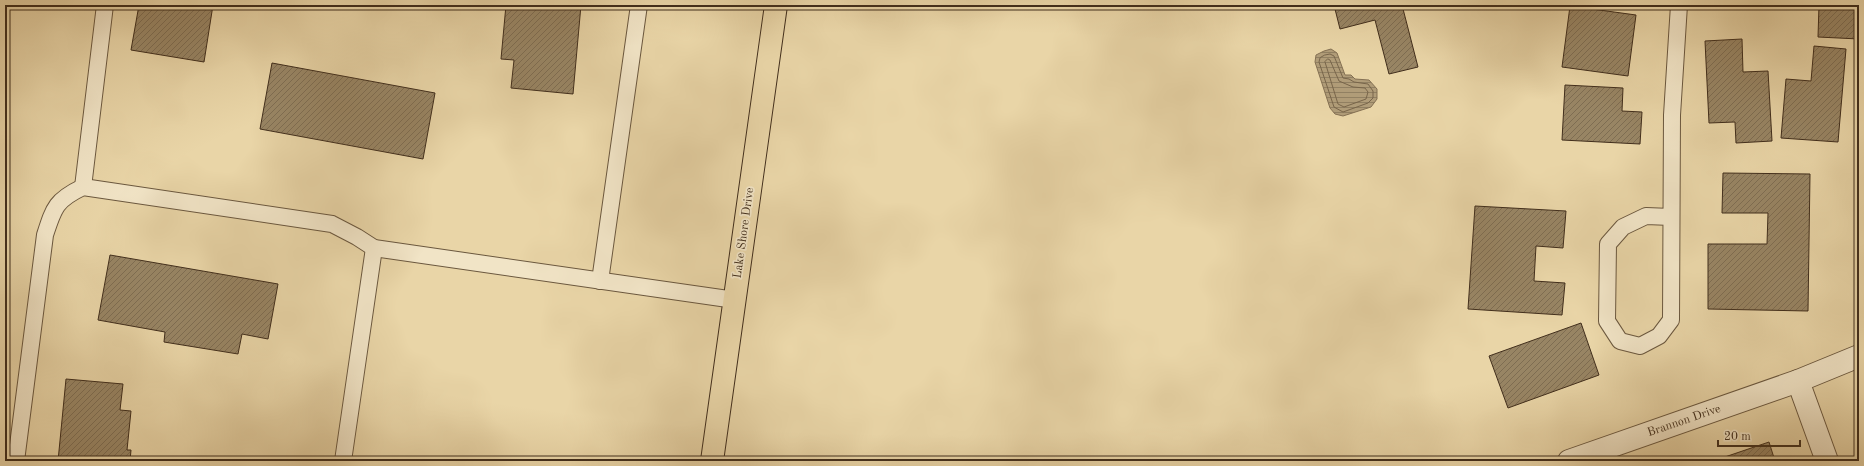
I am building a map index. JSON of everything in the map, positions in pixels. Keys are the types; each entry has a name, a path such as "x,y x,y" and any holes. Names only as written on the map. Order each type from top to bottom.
{"main road":[{"name":"Lake Shore Drive","path":"712,461 776,5"}],"street":[{"name":"Brannon Drive","path":"1569,461 1798,381 1859,356"},
{"path":"1798,381 1827,461"}],"lane":[{"path":"83,187 105,5"},
{"path":"600,281 639,5"},
{"path":"1671,217 1646,216 1623,226 1608,244 1606,321 1620,341 1640,346 1659,336 1671,320 1672,115 1679,5"},
{"path":"16,461 45,234 53,211 66,195 83,187 332,224 358,237 374,248 735,300"},
{"path":"343,461 374,248"}],"water":[{"path":"1331,49 1337,53 1345,75 1351,75 1355,79 1369,80 1377,89 1377,99 1371,107 1343,116 1335,114 1330,108 1315,62 1316,55"}],"building":[{"path":"139,5 213,5 204,62 131,50"},
{"path":"506,5 581,5 573,94 511,88 514,60 501,59"},
{"path":"1334,5 1402,5 1418,67 1389,74 1375,20 1340,29"},
{"path":"1819,5 1859,5 1859,39 1818,37"},
{"path":"1570,6 1636,15 1628,76 1562,67"},
{"path":"1742,39 1743,72 1768,71 1772,141 1736,143 1735,122 1709,123 1705,41"},
{"path":"1814,46 1846,49 1838,142 1781,138 1786,79 1811,81"},
{"path":"272,63 435,93 423,159 260,129"},
{"path":"1565,85 1623,88 1622,111 1642,112 1640,144 1562,140"},
{"path":"1723,173 1810,174 1808,311 1708,309 1708,244 1767,244 1768,213 1722,213"},
{"path":"1475,206 1566,211 1563,248 1536,246 1534,281 1565,283 1562,315 1468,309"},
{"path":"110,255 278,284 268,339 242,334 238,354 164,342 165,332 98,320"},
{"path":"1581,323 1599,375 1508,408 1489,356"},
{"path":"66,379 123,384 120,410 131,411 127,450 131,450 130,461 58,461"},
{"path":"1769,442 1775,461 1713,461"}]}
